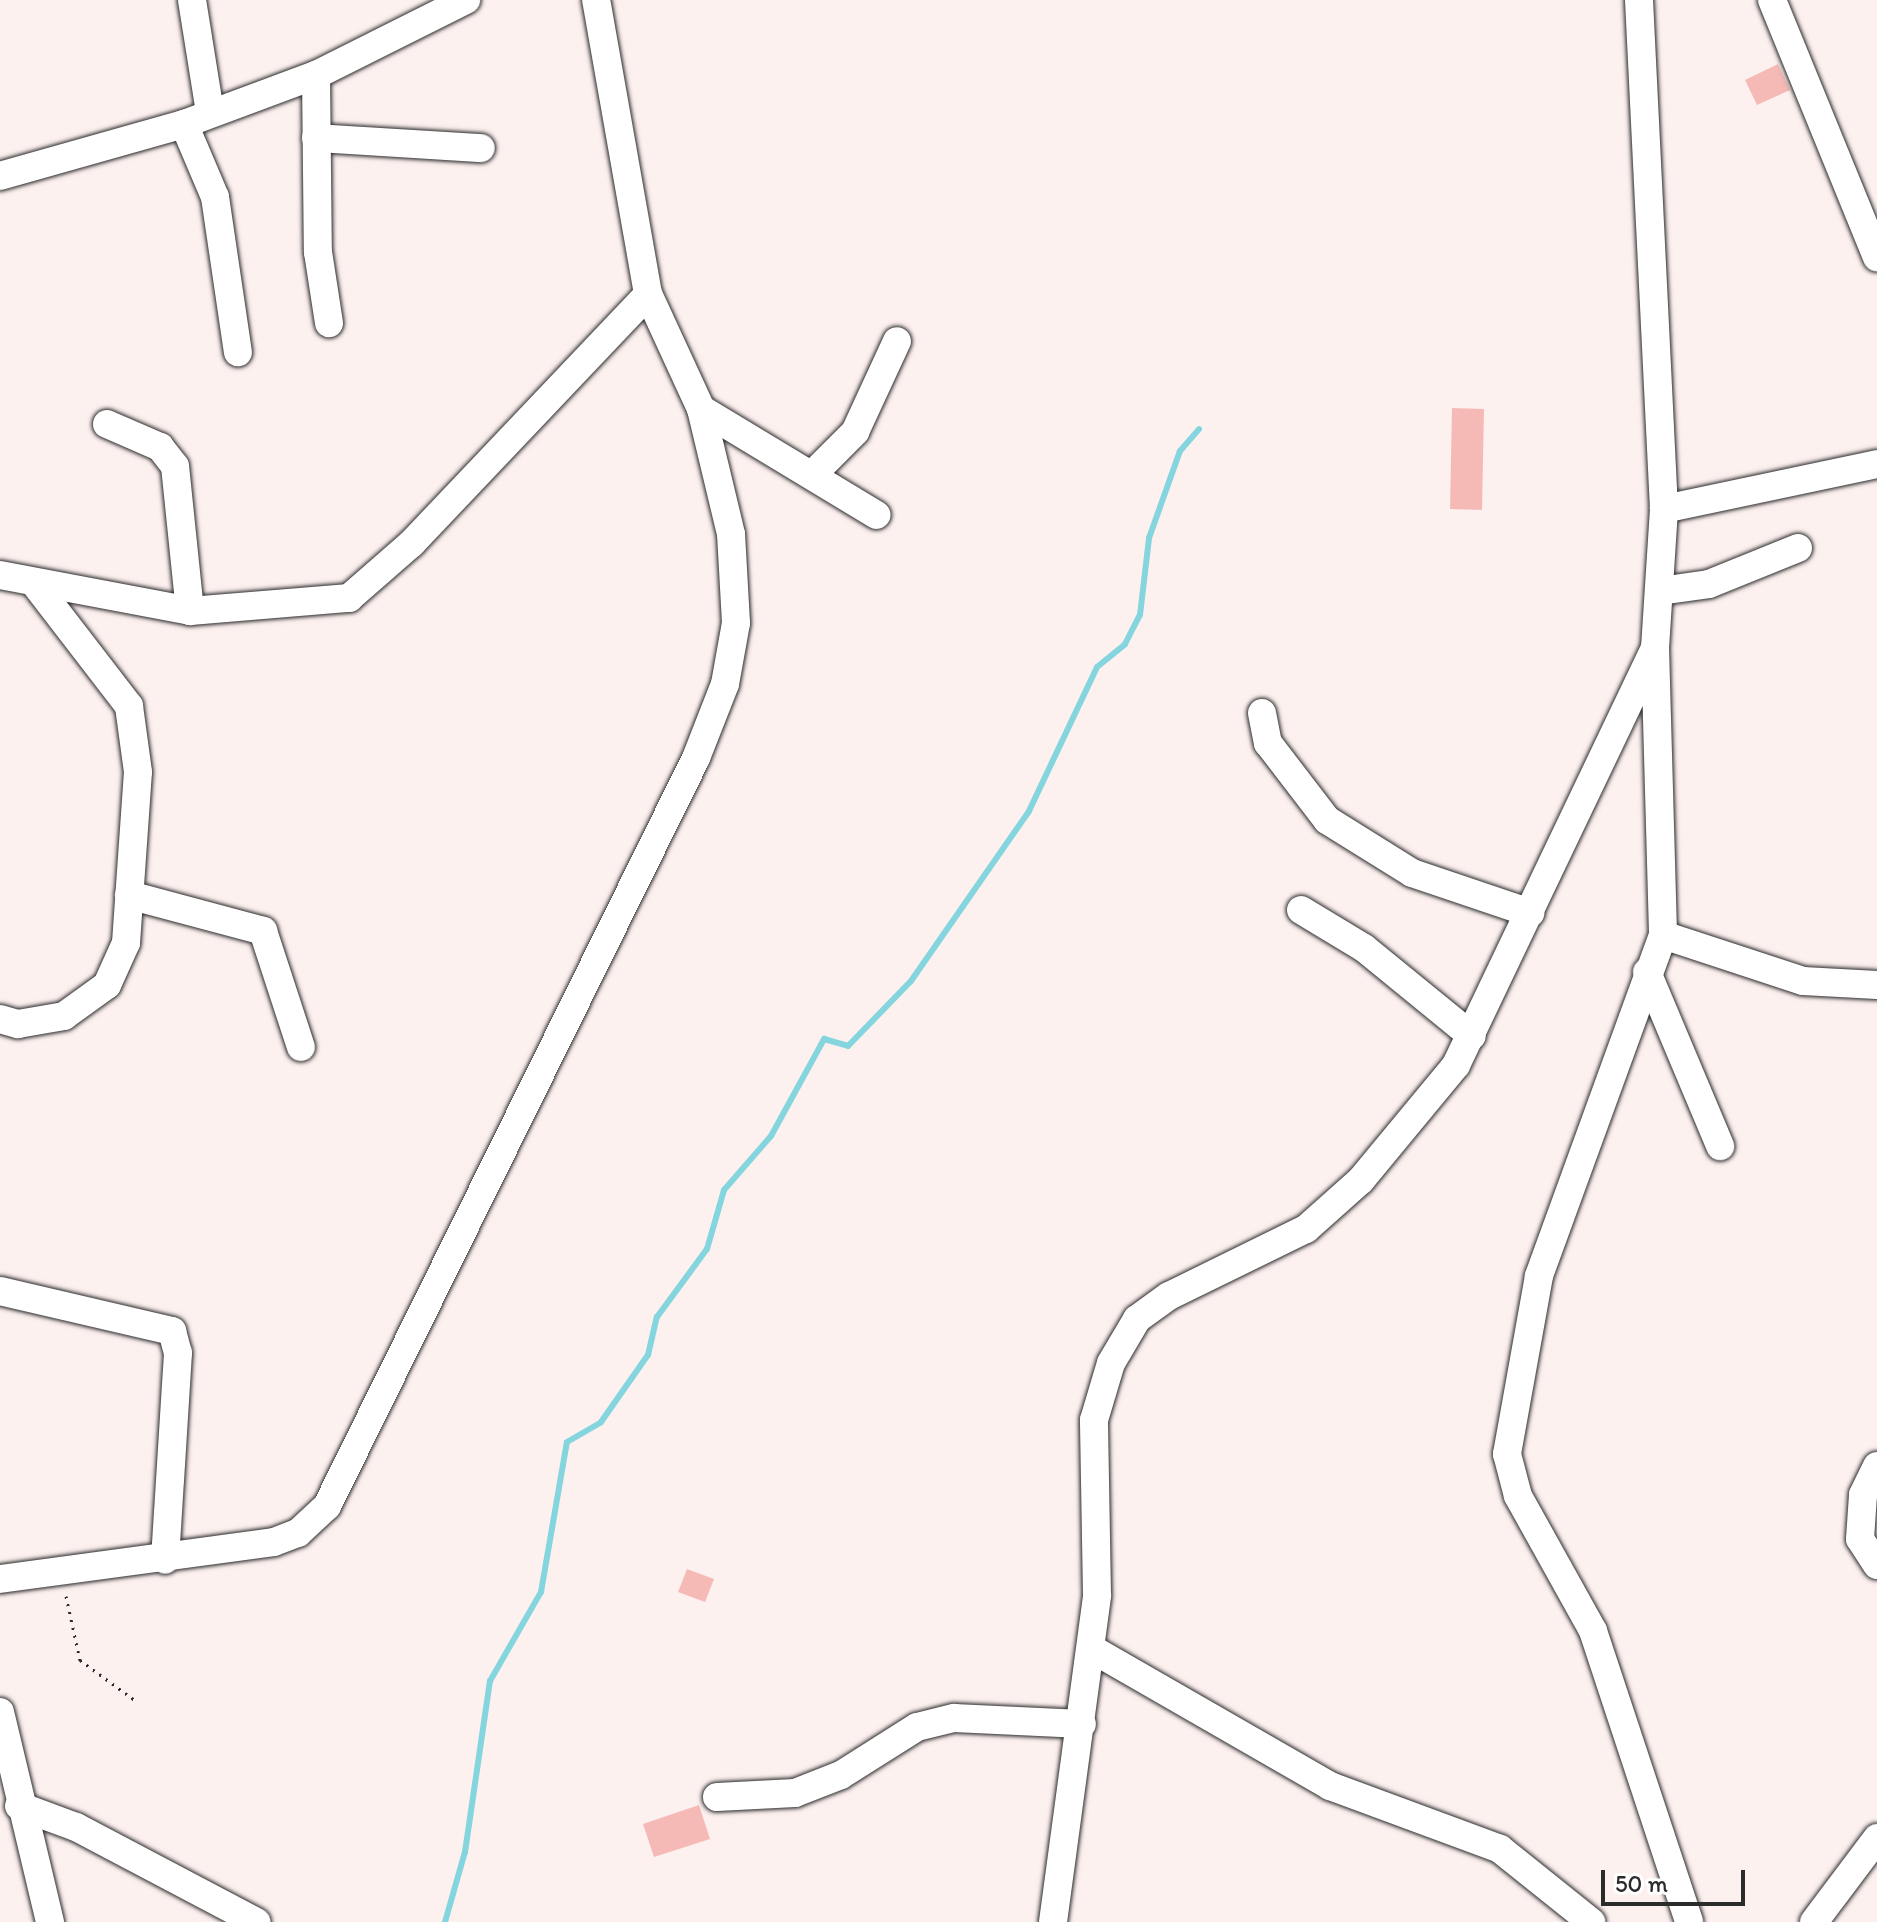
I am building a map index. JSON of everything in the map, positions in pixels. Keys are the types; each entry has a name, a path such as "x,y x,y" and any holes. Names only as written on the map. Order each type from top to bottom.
{"street":[{"path":"192,0 210,113"},
{"path":"0,176 184,124 316,75 466,0"},
{"path":"0,1579 165,1560 274,1542 298,1533 327,1506 696,758 725,684 736,623 731,534 701,409 648,294 596,0"},
{"path":"1639,0 1664,509 1655,647 1663,935 1539,1276 1507,1454 1518,1496 1593,1631 1689,1922"},
{"path":"1772,0 1877,257"},
{"path":"316,75 318,252 329,323"},
{"path":"184,124 215,197 238,352"},
{"path":"316,138 481,148"},
{"path":"0,575 190,611 324,605 370,586 648,294"},
{"path":"815,472 855,432 897,341"},
{"path":"701,409 815,472 877,515"},
{"path":"107,424 160,447 175,466 190,611"},
{"path":"1664,509 1877,464"},
{"path":"1660,591 1749,571 1798,548"},
{"path":"0,1019 48,1023 107,985 126,943 138,772 129,706 35,584"},
{"path":"1053,1922 1092,1649 1094,1420 1111,1363 1137,1319 1169,1296 1306,1229 1403,1132 1472,1036 1655,647"},
{"path":"1262,713 1268,743 1327,820 1412,873 1530,913"},
{"path":"129,895 263,931 301,1047"},
{"path":"1301,910 1364,948 1472,1036"},
{"path":"1663,935 1803,981 1877,985"},
{"path":"1647,972 1720,1146"},
{"path":"0,1291 172,1331 178,1353 165,1560"},
{"path":"1877,1466 1863,1495 1860,1539 1877,1565"},
{"path":"1092,1649 1330,1786 1500,1849 1591,1922"},
{"path":"0,1712 19,1806 50,1922"},
{"path":"717,1797 795,1793 841,1775 917,1727 954,1718 1082,1724"},
{"path":"19,1806 76,1827 256,1922"},
{"path":"1814,1922 1877,1838"}],"path":[{"path":"61,1572 80,1660 136,1701"}],"building":[{"path":"1778,64 1790,90 1757,105 1745,80"},
{"path":"1452,408 1484,409 1482,510 1450,509"},
{"path":"687,1569 714,1579 705,1602 678,1592"},
{"path":"699,1805 710,1839 654,1857 643,1824"}],"waterway":[{"path":"445,1922 465,1852 490,1681 541,1592 567,1442 601,1422 648,1355 657,1317 707,1249 724,1190 771,1136 824,1039 848,1046 911,981 1029,811 1097,667 1125,644 1140,615 1149,538 1180,451 1199,429"}]}
